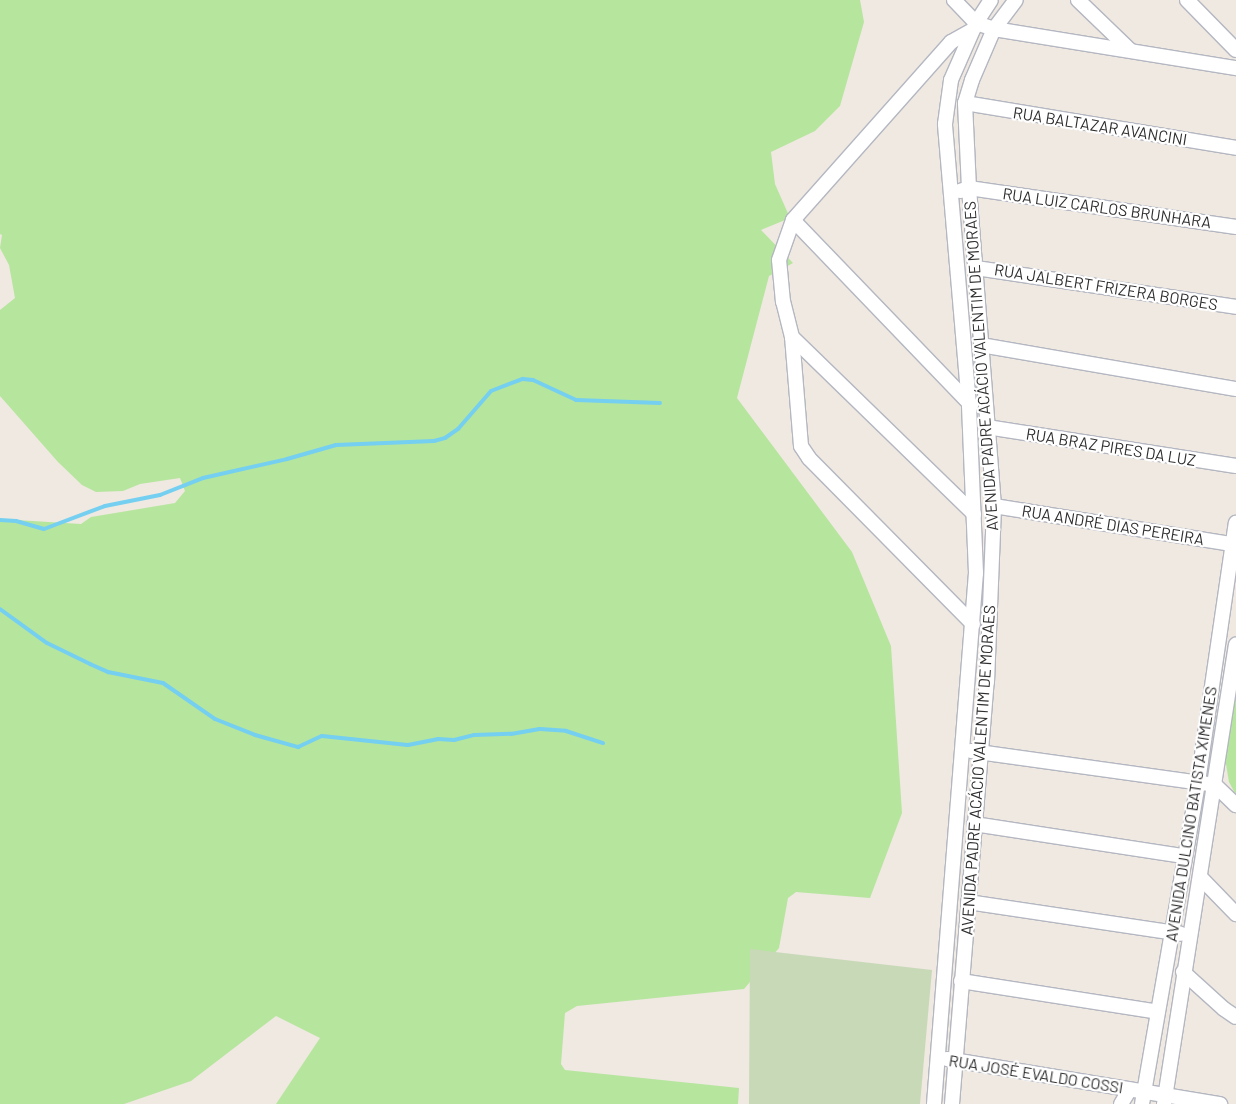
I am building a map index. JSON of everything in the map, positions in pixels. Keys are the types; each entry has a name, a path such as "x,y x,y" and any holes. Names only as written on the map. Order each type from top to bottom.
{"street":[{"path":"954,0 974,26"},
{"name":"AVENIDA PADRE ACÁCIO VALENTIM DE MORAES","path":"934,1104 976,573 969,405 949,195 945,124 951,80 974,26 991,0"},
{"name":"AVENIDA PADRE ACÁCIO VALENTIM DE MORAES","path":"952,1104 990,639 994,506 984,408 982,345 968,188 965,103 972,80 994,28 1016,0"},
{"path":"1078,0 1130,50"},
{"path":"1187,0 1236,50"},
{"path":"973,624 809,458 801,446 792,337 783,302 779,260 793,220 952,42 974,26 1236,68"},
{"name":"RUA BALTAZAR AVANCINI","path":"965,103 1236,148"},
{"name":"RUA LUIZ CARLOS BRUNHARA","path":"949,195 968,188 1236,227"},
{"path":"793,220 969,405 984,408"},
{"name":"RUA JALBERT FRIZERA BORGES","path":"976,268 1236,307"},
{"path":"792,337 974,514"},
{"path":"982,345 1236,389"},
{"name":"RUA BRAZ PIRES DA LUZ","path":"987,427 1236,466"},
{"name":"RUA ANDRÉ DIAS PEREIRA","path":"994,506 1232,544"},
{"name":"AVENIDA DULCINO BATISTA XIMENES","path":"1143,1098 1198,782 1236,522"},
{"path":"976,573 992,575"},
{"name":"AVENIDA DULCINO BATISTA XIMENES","path":"1164,1100 1236,645"},
{"path":"963,750 1215,785 1236,805"},
{"path":"974,824 1184,856"},
{"path":"1200,878 1236,914"},
{"path":"968,902 1173,932 1189,936"},
{"path":"1183,972 1224,1009 1236,1017"},
{"path":"961,981 1158,1012"},
{"name":"RUA JOSÉ EVALDO COSSI","path":"937,1058 956,1059 1130,1089 1143,1098 1220,1104"},
{"path":"1121,1104 1130,1089"}],"green space":[{"path":"0,0 860,0 864,22 840,106 815,131 771,152 775,184 790,218 761,230 793,263 769,276 737,398 852,552 891,646 902,813 870,898 796,892 788,898 779,948 744,989 577,1006 565,1013 561,1064 565,1070 739,1088 738,1104 276,1104 320,1038 276,1016 191,1081 124,1104 0,1104 0,519 81,524 91,517 175,503 185,491 180,478 140,484 123,491 96,492 82,485 58,462 0,396 0,310 15,298 9,265 0,248 2,235 0,234"},
{"path":"1236,682 1236,795 1229,782 1223,746"},
{"path":"750,949 932,970 920,1104 749,1104"}],"waterway":[{"path":"0,520 16,521 44,529 105,506 160,495 203,478 287,459 336,445 434,441 445,438 458,429 491,391 523,379 533,380 576,400 660,403"},
{"path":"0,609 47,643 90,664 108,672 163,683 215,719 255,735 298,747 322,736 408,745 438,739 454,740 474,735 511,734 540,729 566,731 603,743"}]}
